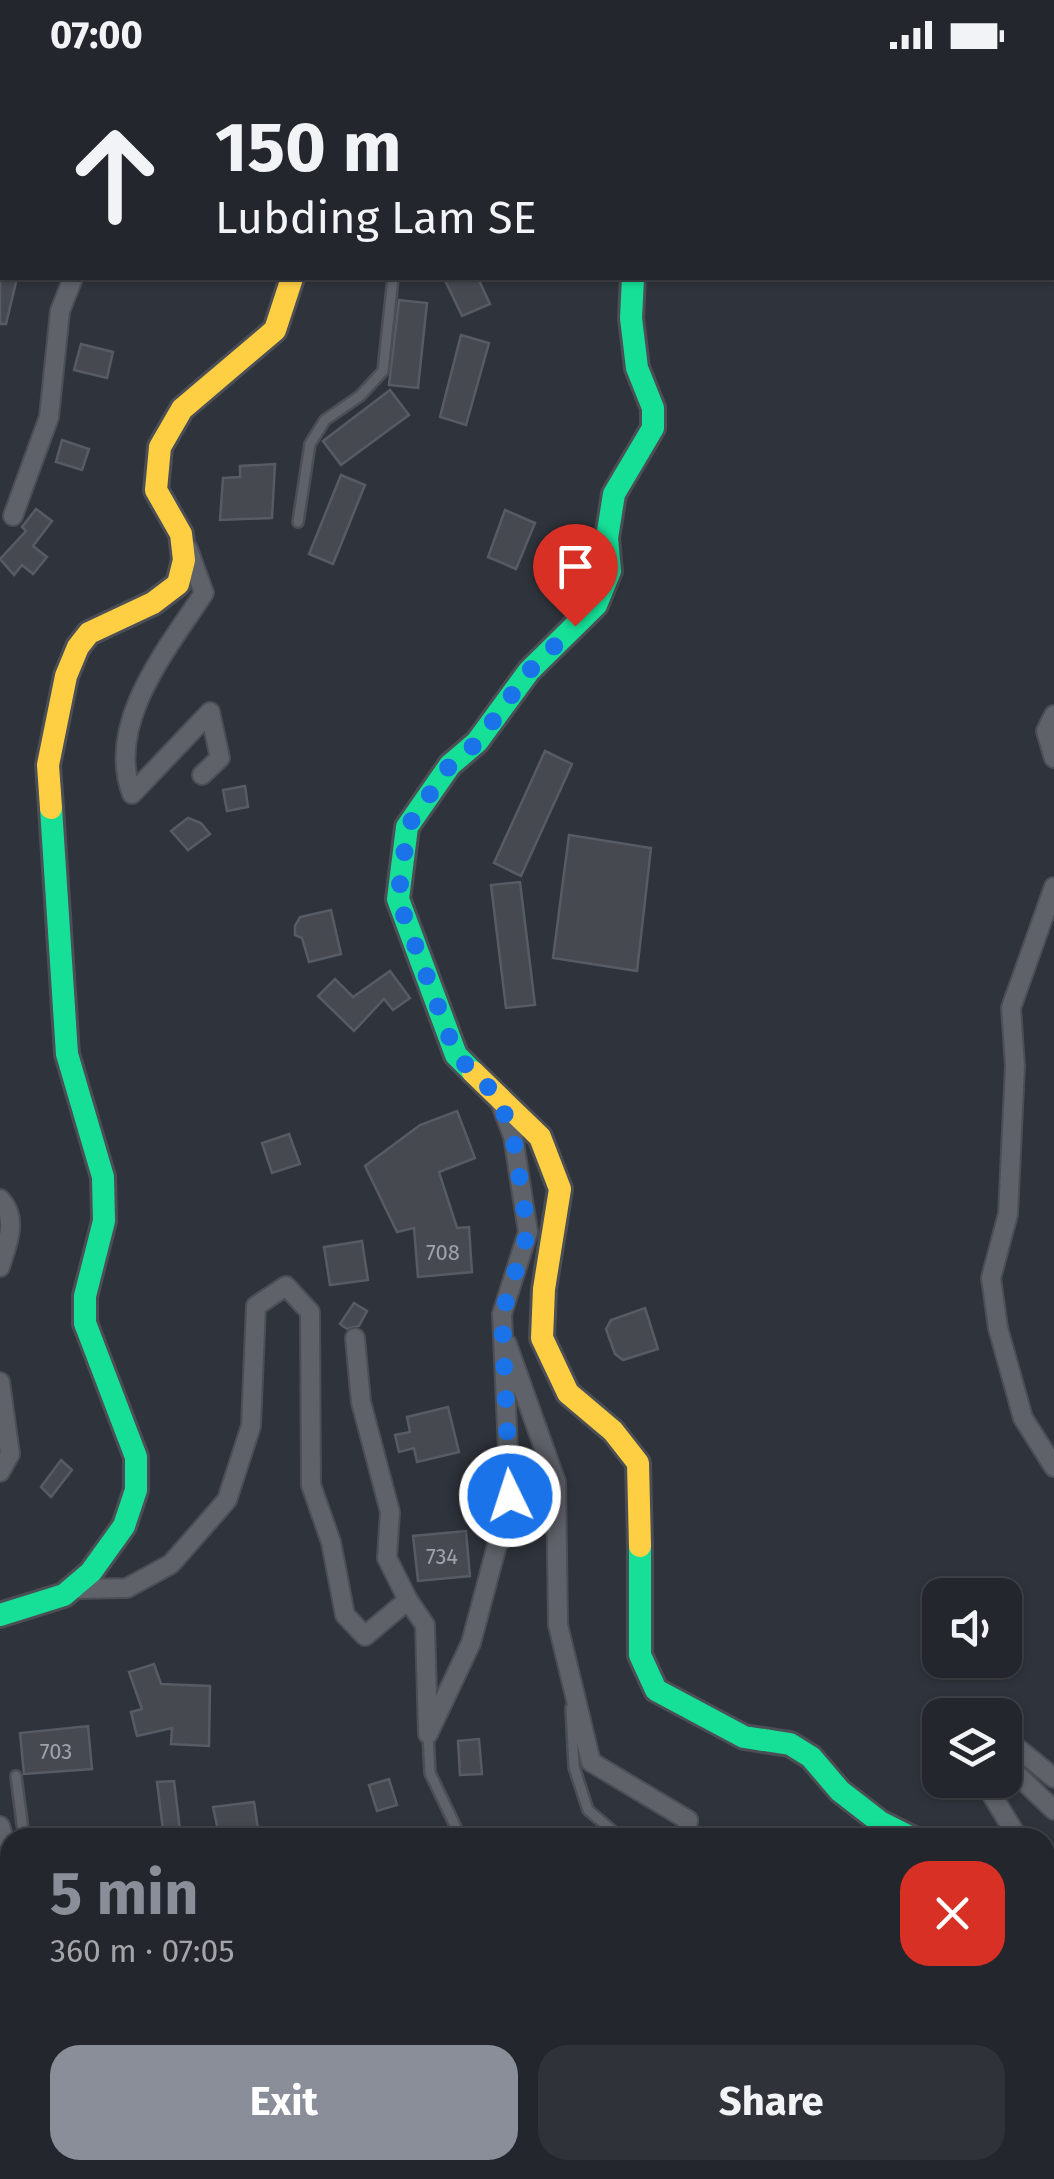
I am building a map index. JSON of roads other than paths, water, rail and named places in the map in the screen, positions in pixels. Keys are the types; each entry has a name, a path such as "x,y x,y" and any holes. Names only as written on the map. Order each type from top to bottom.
{"street":[{"path":"13,516 49,417 60,311 72,280"},
{"path":"72,1589 91,1572 124,1526 137,1474 128,1435 85,1323 85,1296 104,1221 102,1177 67,1054 48,765 66,676 78,648 89,633 153,602 178,584 183,548 181,534 156,490 160,447 182,409 275,330 291,280"},
{"path":"633,280 631,318 638,368 653,408 653,428 614,494 607,538 610,572 596,605 529,671 478,742 450,765 408,826 398,899 456,1055 540,1137 560,1189 544,1288 542,1338 568,1393 613,1431 638,1463 642,1507 637,1619 640,1655 656,1690 744,1736 790,1744 811,1757 840,1792 892,1828"},
{"path":"183,548 192,550 204,593 137,695 125,774 132,794 210,712 220,758 202,776"},
{"path":"1054,716 1046,731 1054,758"},
{"path":"1054,886 1010,1008 1015,1066 1008,1214 992,1278 998,1328 1023,1418 1054,1467"},
{"path":"498,1097 513,1136 528,1232 502,1314 507,1344 556,1482 558,1625 591,1762 688,1820 687,1828"},
{"path":"0,1199 8,1208 11,1229 0,1267"},
{"path":"0,1615 72,1589 127,1588 171,1564 228,1500 251,1426 256,1306 286,1286 310,1312 311,1485 331,1542 345,1615 365,1636 408,1600"},
{"path":"356,1338 360,1402 390,1512 387,1558 425,1625 428,1734"},
{"path":"428,1734 471,1643 510,1496 502,1364 507,1344"},
{"path":"0,1382 10,1438 10,1454 0,1472"},
{"path":"1022,1752 1054,1778"},
{"path":"1022,1780 1054,1810"},
{"path":"993,1798 1012,1828"}],"lane":[{"path":"298,522 310,444 325,420 360,396 383,371 394,280"},
{"path":"569,1670 574,1768 588,1810 609,1828"},
{"path":"428,1734 430,1773 457,1828"},
{"path":"16,1776 23,1828"}]}
